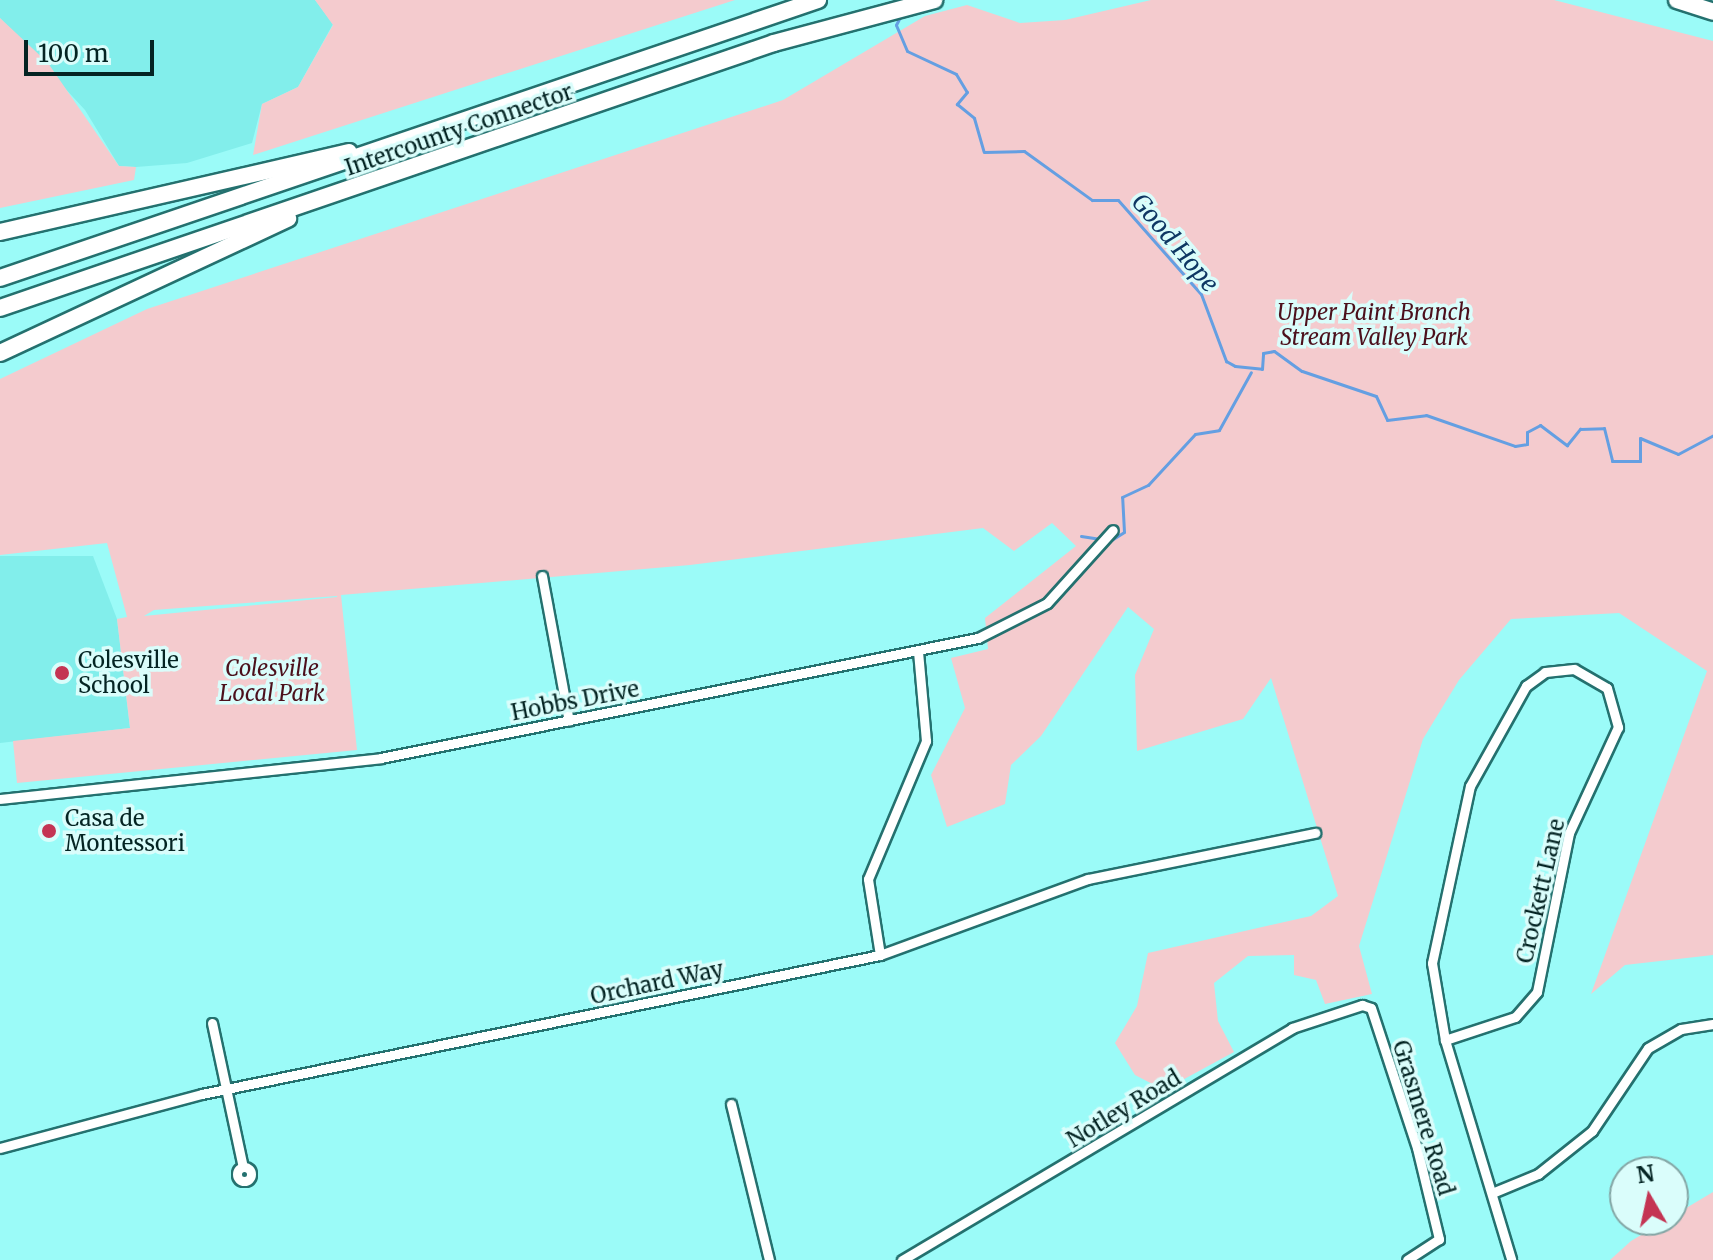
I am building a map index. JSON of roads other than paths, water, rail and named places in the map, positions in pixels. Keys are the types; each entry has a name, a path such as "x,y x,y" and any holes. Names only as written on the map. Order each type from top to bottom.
{"highway":[{"name":"Intercounty Connector","path":"0,278 818,0"},
{"name":"Intercounty Connector","path":"0,308 319,202 774,43 934,0"},
{"path":"1677,0 1713,12"},
{"path":"0,232 404,142"},
{"path":"0,353 168,281 319,202"}],"street":[{"name":"Hobbs Drive","path":"0,799 381,758 978,638 1047,603 1113,530"},
{"path":"542,576 569,721"},
{"path":"880,955 868,879 926,741 918,652"},
{"name":"Crockett Lane","path":"1445,1040 1515,1017 1537,992 1569,833 1618,727 1607,688 1587,672 1545,672 1526,686 1470,786 1432,963 1445,1040 1511,1259"},
{"name":"Orchard Way","path":"0,1148 229,1088 880,955 1088,879 1315,833"},
{"name":"Grasmere Road","path":"1371,1008 1439,1239 1407,1260"},
{"name":"Notley Road","path":"902,1260 1292,1028 1371,1008"},
{"path":"212,1023 229,1088 243,1167"},
{"path":"1492,1193 1538,1174 1592,1131 1648,1048 1681,1029 1713,1024"},
{"path":"731,1104 769,1260"}],"waterway":[{"name":"Good Hope","path":"901,15 896,25 907,51 956,74 967,92 957,104 974,118 984,152 1024,151 1092,200 1118,200 1201,294 1226,361 1235,366 1262,369 1263,353 1274,351 1302,371 1376,396 1387,420 1426,415 1515,446 1527,444 1527,432 1540,425 1567,445 1580,429 1604,428 1612,461 1640,461 1640,438 1678,454 1713,435"},
{"path":"1105,544 1124,532 1122,497 1148,485 1195,434 1219,430 1251,372"},
{"path":"1081,536 1099,539"}],"place":[{"name":"Colesville School","path":"62,673"},
{"name":"Casa de Montessori","path":"49,831"}],"park label":[{"name":"Upper Paint Branch Stream Valley Park","path":"1374,324"},
{"name":"Colesville Local Park","path":"272,680"}]}
